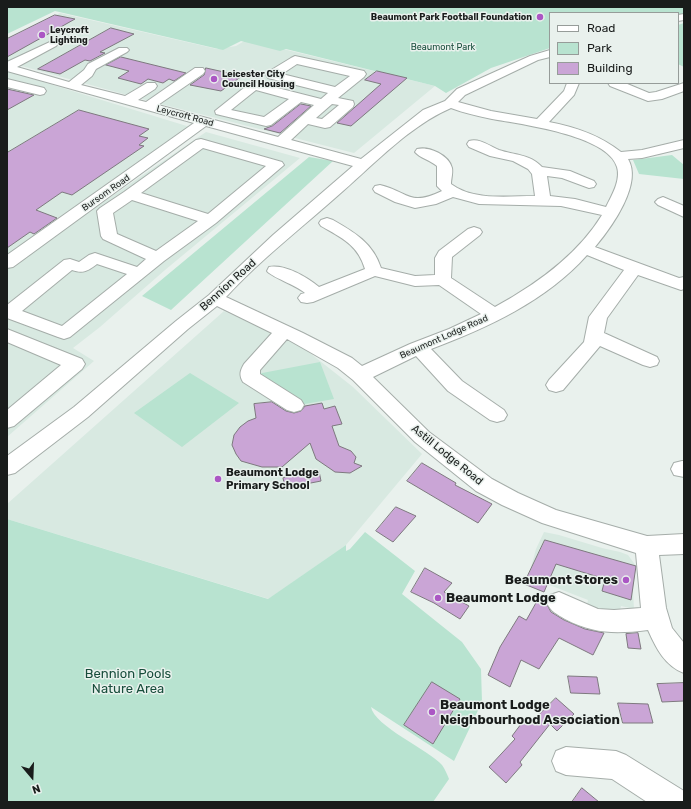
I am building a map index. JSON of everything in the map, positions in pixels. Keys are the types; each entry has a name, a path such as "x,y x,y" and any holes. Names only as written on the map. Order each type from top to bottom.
{"street":[{"path":"9,65 32,62 52,48"},
{"path":"70,86 88,73 92,67 123,50"},
{"path":"549,53 534,58 461,92 450,104 490,115 540,124 568,131 605,146 618,156 642,154 684,144"},
{"path":"281,142 329,99 360,74 295,60 272,75 331,90 329,99"},
{"name":"Leycroft Road","path":"9,65 27,74 363,164"},
{"path":"148,106 199,71"},
{"path":"102,82 146,89 127,101"},
{"path":"7,83 49,94"},
{"path":"540,124 570,92 573,84"},
{"path":"616,84 648,97 658,96 684,87"},
{"path":"298,98 266,122 221,111 254,86 298,98 329,99 348,104 325,124 306,120"},
{"name":"Bennion Road","path":"7,467 81,412 182,325 215,299 229,284 363,164 428,113 450,104"},
{"name":"Bursom Road","path":"7,263 133,187 205,121"},
{"path":"139,273 95,258 81,268 70,264 9,312 64,333 278,165 201,143 133,187 105,211 109,236 158,258"},
{"path":"474,144 495,153 518,158 533,166 538,171 543,200"},
{"path":"670,147 684,156"},
{"path":"422,152 431,156 443,165 445,170 443,179 444,186 452,192 470,197 487,199 543,200 570,203 611,213"},
{"name":"Beaumont Lodge Road","path":"360,375 419,348 469,328 542,286 585,249 597,235 611,213 625,182 626,167 618,156"},
{"path":"538,171 564,174 589,184"},
{"path":"133,187 216,215"},
{"path":"380,188 402,201 418,204 433,201 452,192"},
{"path":"663,202 684,212"},
{"path":"327,223 357,240 368,254 374,271"},
{"path":"443,280 443,258 445,254 474,232"},
{"path":"585,249 681,285 684,282"},
{"path":"556,385 592,344 596,336 595,324 598,317 635,267"},
{"path":"275,271 300,280 312,296 374,271 388,276 415,281 443,280 494,315"},
{"name":"Astill Lodge Road","path":"215,299 284,331 345,363 360,375 422,437 484,485 510,499 550,517 647,546 684,544"},
{"path":"284,331 251,369 250,377 294,405"},
{"path":"7,335 75,364 7,421"},
{"path":"596,336 650,362"},
{"path":"419,348 455,386 497,415"},
{"path":"647,546 653,612 658,627 667,642 684,661"},
{"path":"559,603 590,618 601,620 655,618"},
{"path":"566,761 616,765 674,802"}],"shaded area":[{"path":"60,13 217,49 236,46 246,40 435,86 354,153 149,101 7,62 7,39"},
{"path":"7,71 190,127 84,203 96,207 206,132 300,158 165,270 100,327 73,348 94,361 7,437"},
{"name":"Beaumont Lodge Primary School","path":"224,311 301,346 353,387 422,454 346,545 269,599 7,519 7,504"},
{"path":"544,532 628,555 636,566 633,591 634,609 621,606 619,616 585,613 588,600 547,584 544,592 524,584 530,571 536,549"}],"green space":[{"name":"Beaumont Park","path":"7,7 684,7 684,14 679,16 679,12 549,12 549,48 491,68 446,93 435,86 286,49 280,51 241,41 223,50 55,11 7,34"},
{"path":"684,23 684,67 679,64 679,25"},
{"path":"672,155 684,165 684,179 639,174 633,160"},
{"path":"309,157 333,161 171,310 142,296"},
{"path":"320,362 334,399 299,405 257,374"},
{"path":"190,373 239,403 182,447 134,413"},
{"name":"Bennion Pools Nature Area","path":"7,519 268,599 346,545 346,551 350,549 365,532 415,571 402,594 462,642 481,669 482,702 454,761 371,707 374,714 391,730 426,752 442,765 449,779 433,802 7,802"}],"building":[{"path":"55,15 75,19 7,57 7,39"},
{"path":"111,28 134,34 100,52 105,53 90,61 85,60 60,74 38,69"},
{"path":"121,57 186,73 174,81 169,79 163,83 148,79 141,84 118,78 129,71 106,65"},
{"name":"Leicester City Council Housing","path":"206,68 242,76 221,91 190,85 204,75"},
{"path":"377,71 407,78 351,126 337,123 381,84 365,80"},
{"path":"7,89 34,95 7,110"},
{"path":"301,104 311,106 280,133 264,129 272,126"},
{"path":"79,110 149,129 139,136 148,138 139,145 144,146 72,195 62,192 36,210 57,218 34,234 30,232 7,248 7,153"},
{"path":"272,402 286,411 294,413 301,411 305,406 322,403 324,409 335,406 342,424 332,426 339,446 351,451 356,457 354,463 362,466 350,473 335,472 316,459 310,443 282,467 262,467 241,461 232,445 234,435 240,427 248,421 256,418 254,404"},
{"path":"422,463 456,483 455,485 492,504 478,523 407,481"},
{"path":"319,471 321,481 285,488 283,478"},
{"path":"396,507 416,516 393,542 376,531"},
{"path":"545,540 636,566 631,600 602,591 605,579 556,564 544,592 524,584"},
{"name":"Beaumont Lodge","path":"425,568 452,583 444,592 469,606 460,619 434,603 411,592"},
{"path":"538,600 546,603 551,612 564,620 585,629 604,633 593,655 559,638 539,669 521,660 510,687 488,675 500,647 519,616 526,620"},
{"path":"638,633 641,649 628,648 626,634"},
{"path":"568,676 597,677 600,694 571,693"},
{"name":"Beaumont Lodge Neighbourhood Association","path":"432,682 460,699 433,744 404,725"},
{"path":"684,683 684,701 662,702 657,684"},
{"path":"556,698 574,714 557,731 550,724 520,762 522,765 506,783 489,767 515,739 512,736 524,720 529,724"},
{"path":"618,703 648,704 653,723 623,723"},
{"path":"582,788 599,802 572,802"}],"place":[{"name":"Beaumont Park Football Foundation","path":"540,17"},
{"name":"Leycroft Lighting","path":"42,35"},
{"name":"Leicester City Council Housing","path":"214,79"},
{"name":"Beaumont Lodge Primary School","path":"218,479"},
{"name":"Beaumont Stores","path":"626,580"},
{"name":"Beaumont Lodge","path":"438,598"},
{"name":"Beaumont Lodge Neighbourhood Association","path":"432,712"}]}
